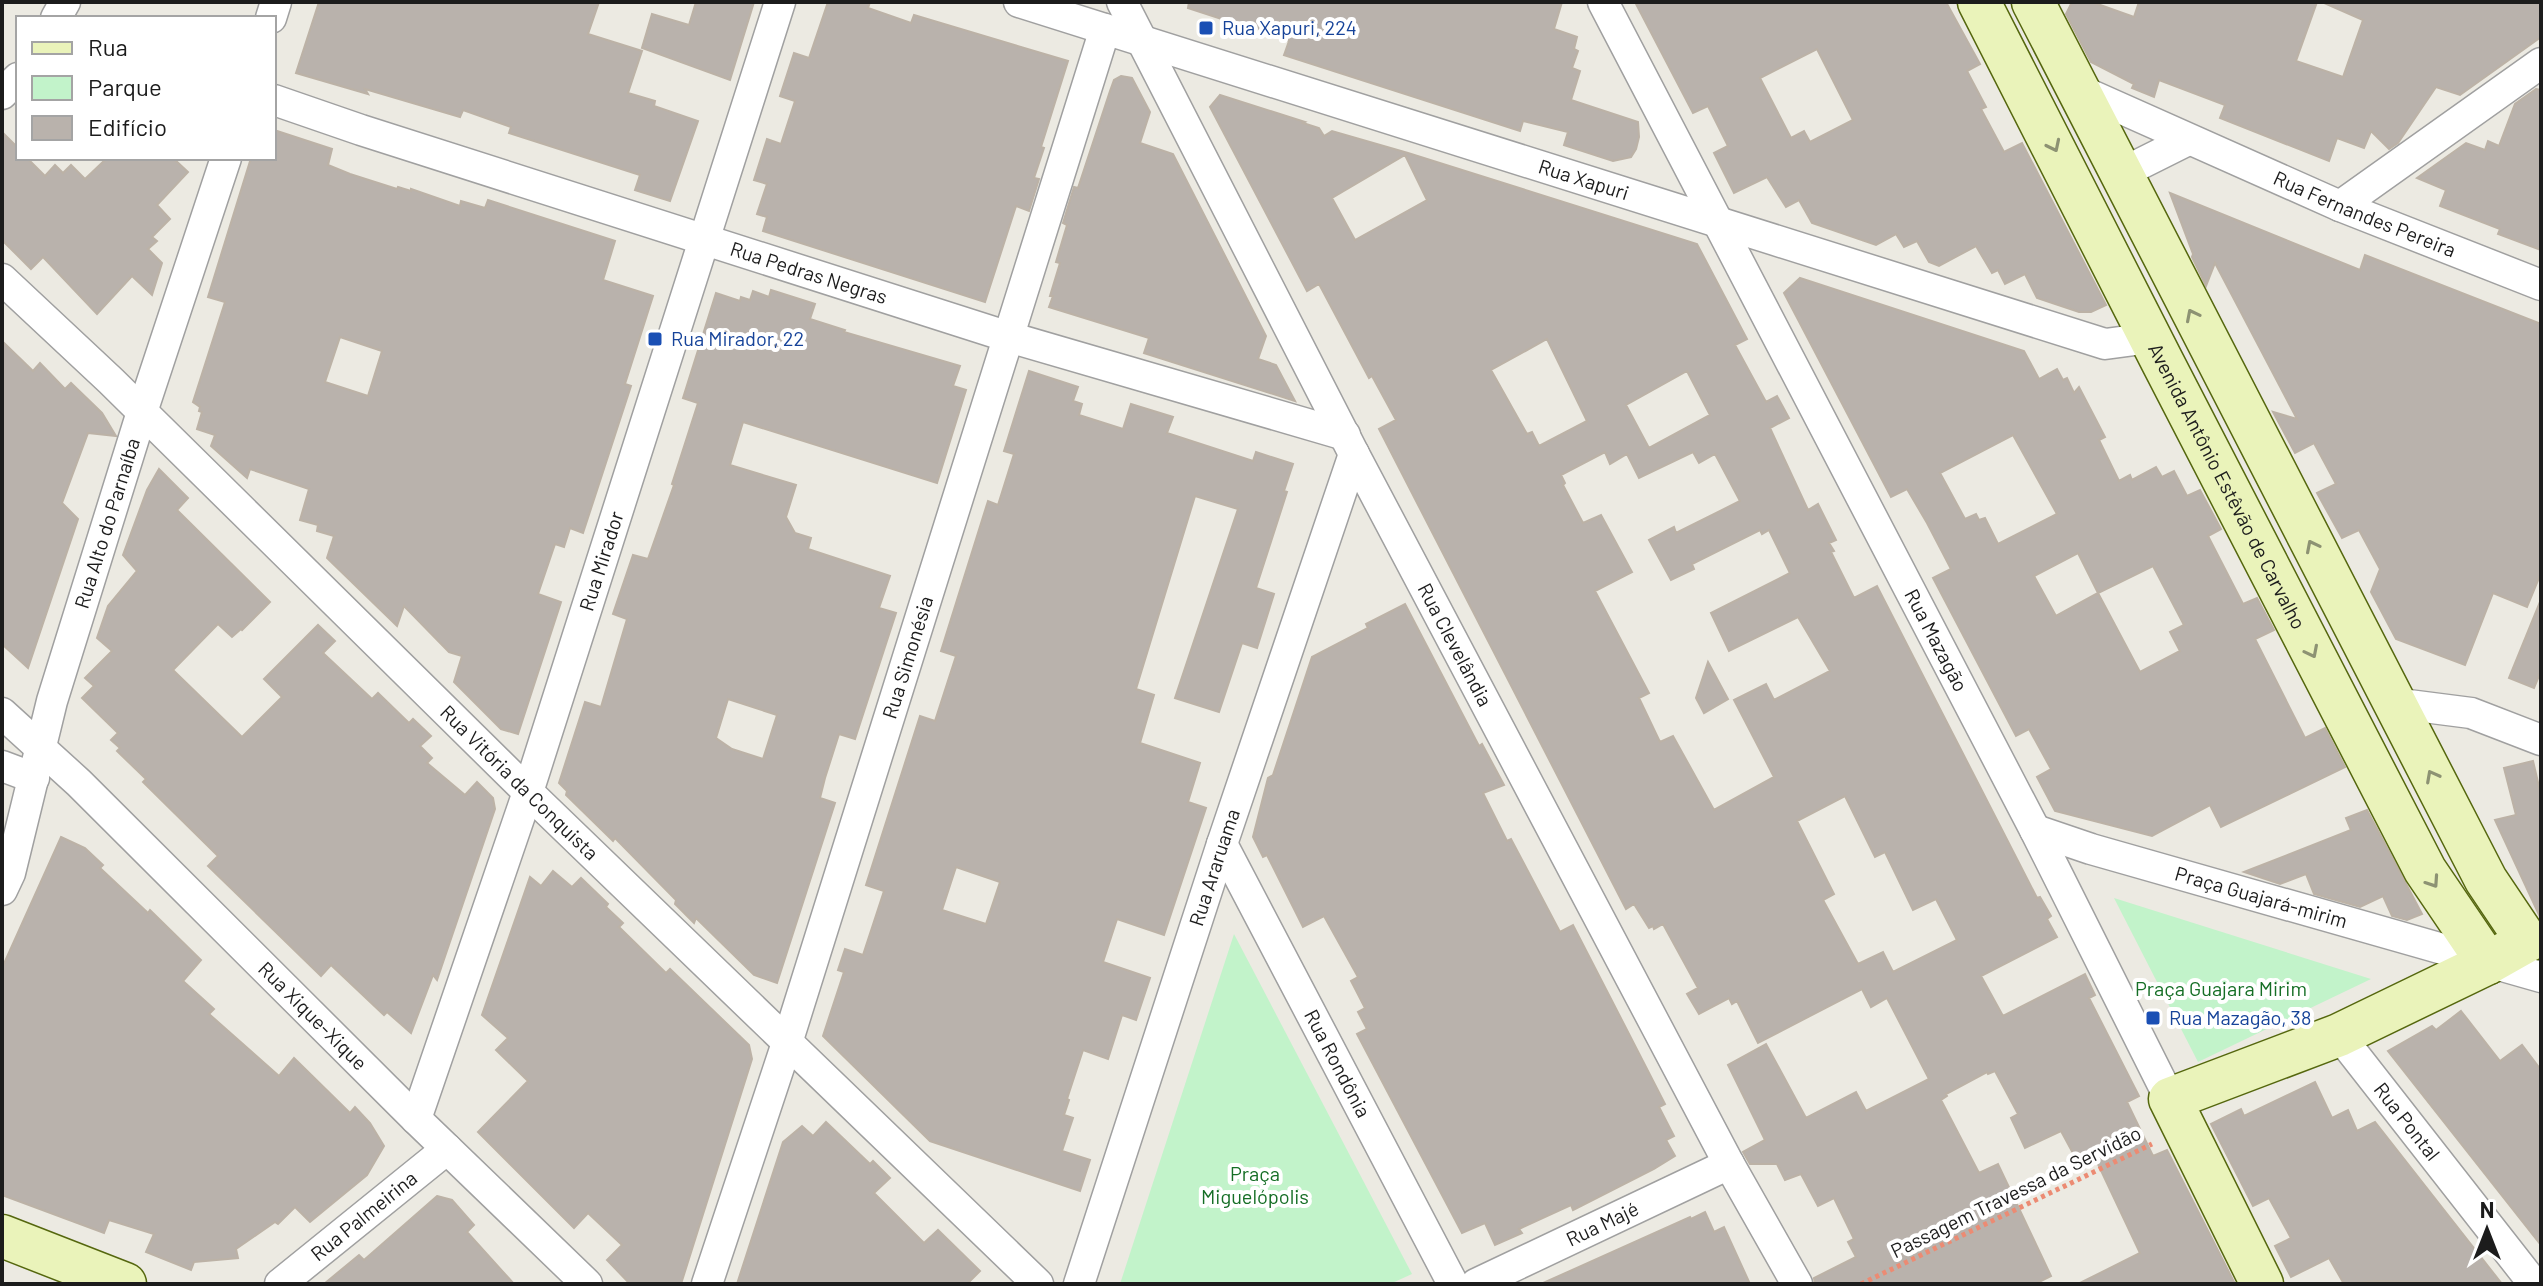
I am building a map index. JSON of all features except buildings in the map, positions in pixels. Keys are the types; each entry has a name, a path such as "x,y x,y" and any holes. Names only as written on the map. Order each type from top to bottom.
{"street":[{"name":"Rua Mirador","path":"416,1119 528,792 780,2"},
{"name":"Rua Xapuri","path":"1019,2 2105,344 2150,338"},
{"name":"Rua Clevelândia","path":"1122,2 1350,445 1729,1164 1797,1284"},
{"name":"Rua Mazagão","path":"1603,2 2035,830 2262,1284"},
{"path":"1987,16 2008,41 2025,42 2036,32 2036,9"},
{"path":"2036,9 2393,703 2486,880 2536,965"},
{"name":"Avenida Antônio Estêvão de Carvalho","path":"1987,16 2425,870 2488,963"},
{"name":"Rua Simonésia","path":"707,1284 787,1043 1105,29"},
{"path":"2340,206 2541,63"},
{"path":"2031,99 2032,89 2041,78 2055,75 2073,83"},
{"name":"Rua Fernandes Pereira","path":"2073,83 2188,140 2340,206 2541,285"},
{"name":"Rua Pedras Negras","path":"276,101 1350,445"},
{"path":"2120,174 2188,140"},
{"name":"Rua Alto do Parnaíba","path":"2,890 10,873 52,701 142,412 225,160"},
{"name":"Rua Vitória da Conquista","path":"2,279 1038,1284"},
{"name":"Rua Araruama","path":"1079,1284 1350,445"},
{"path":"2393,703 2471,713 2541,740"},
{"name":"Rua Xique-Xique","path":"2,713 37,763 79,783 416,1119 587,1284"},
{"path":"2,766 37,763"},
{"name":"Praça Guajará-mirim","path":"2035,830 2091,849 2488,963"},
{"name":"Rua Rondônia","path":"1222,844 1453,1284"},
{"path":"2177,1114 2488,963 2536,965"},
{"name":"Rua Pontal","path":"2339,1035 2534,1284"},
{"name":"Rua Palmeirina","path":"280,1284 447,1149"},
{"name":"Rua Majé","path":"1476,1284 1729,1164"},
{"path":"2,1236 125,1284"}],"path":[{"name":"Passagem Travessa da Servidão","path":"1861,1284 2177,1114"}],"green space":[{"name":"Praça Guajara Mirim","path":"2114,898 2371,979 2198,1062"},
{"name":"Praça Miguelópolis","path":"1234,934 1412,1274 1390,1284 1120,1284"}],"place":[{"name":"Rua Xapuri, 224","path":"1206,28"},
{"name":"Rua Mirador, 22","path":"655,339"},
{"name":"Rua Mazagão, 38","path":"2153,1018"}]}
